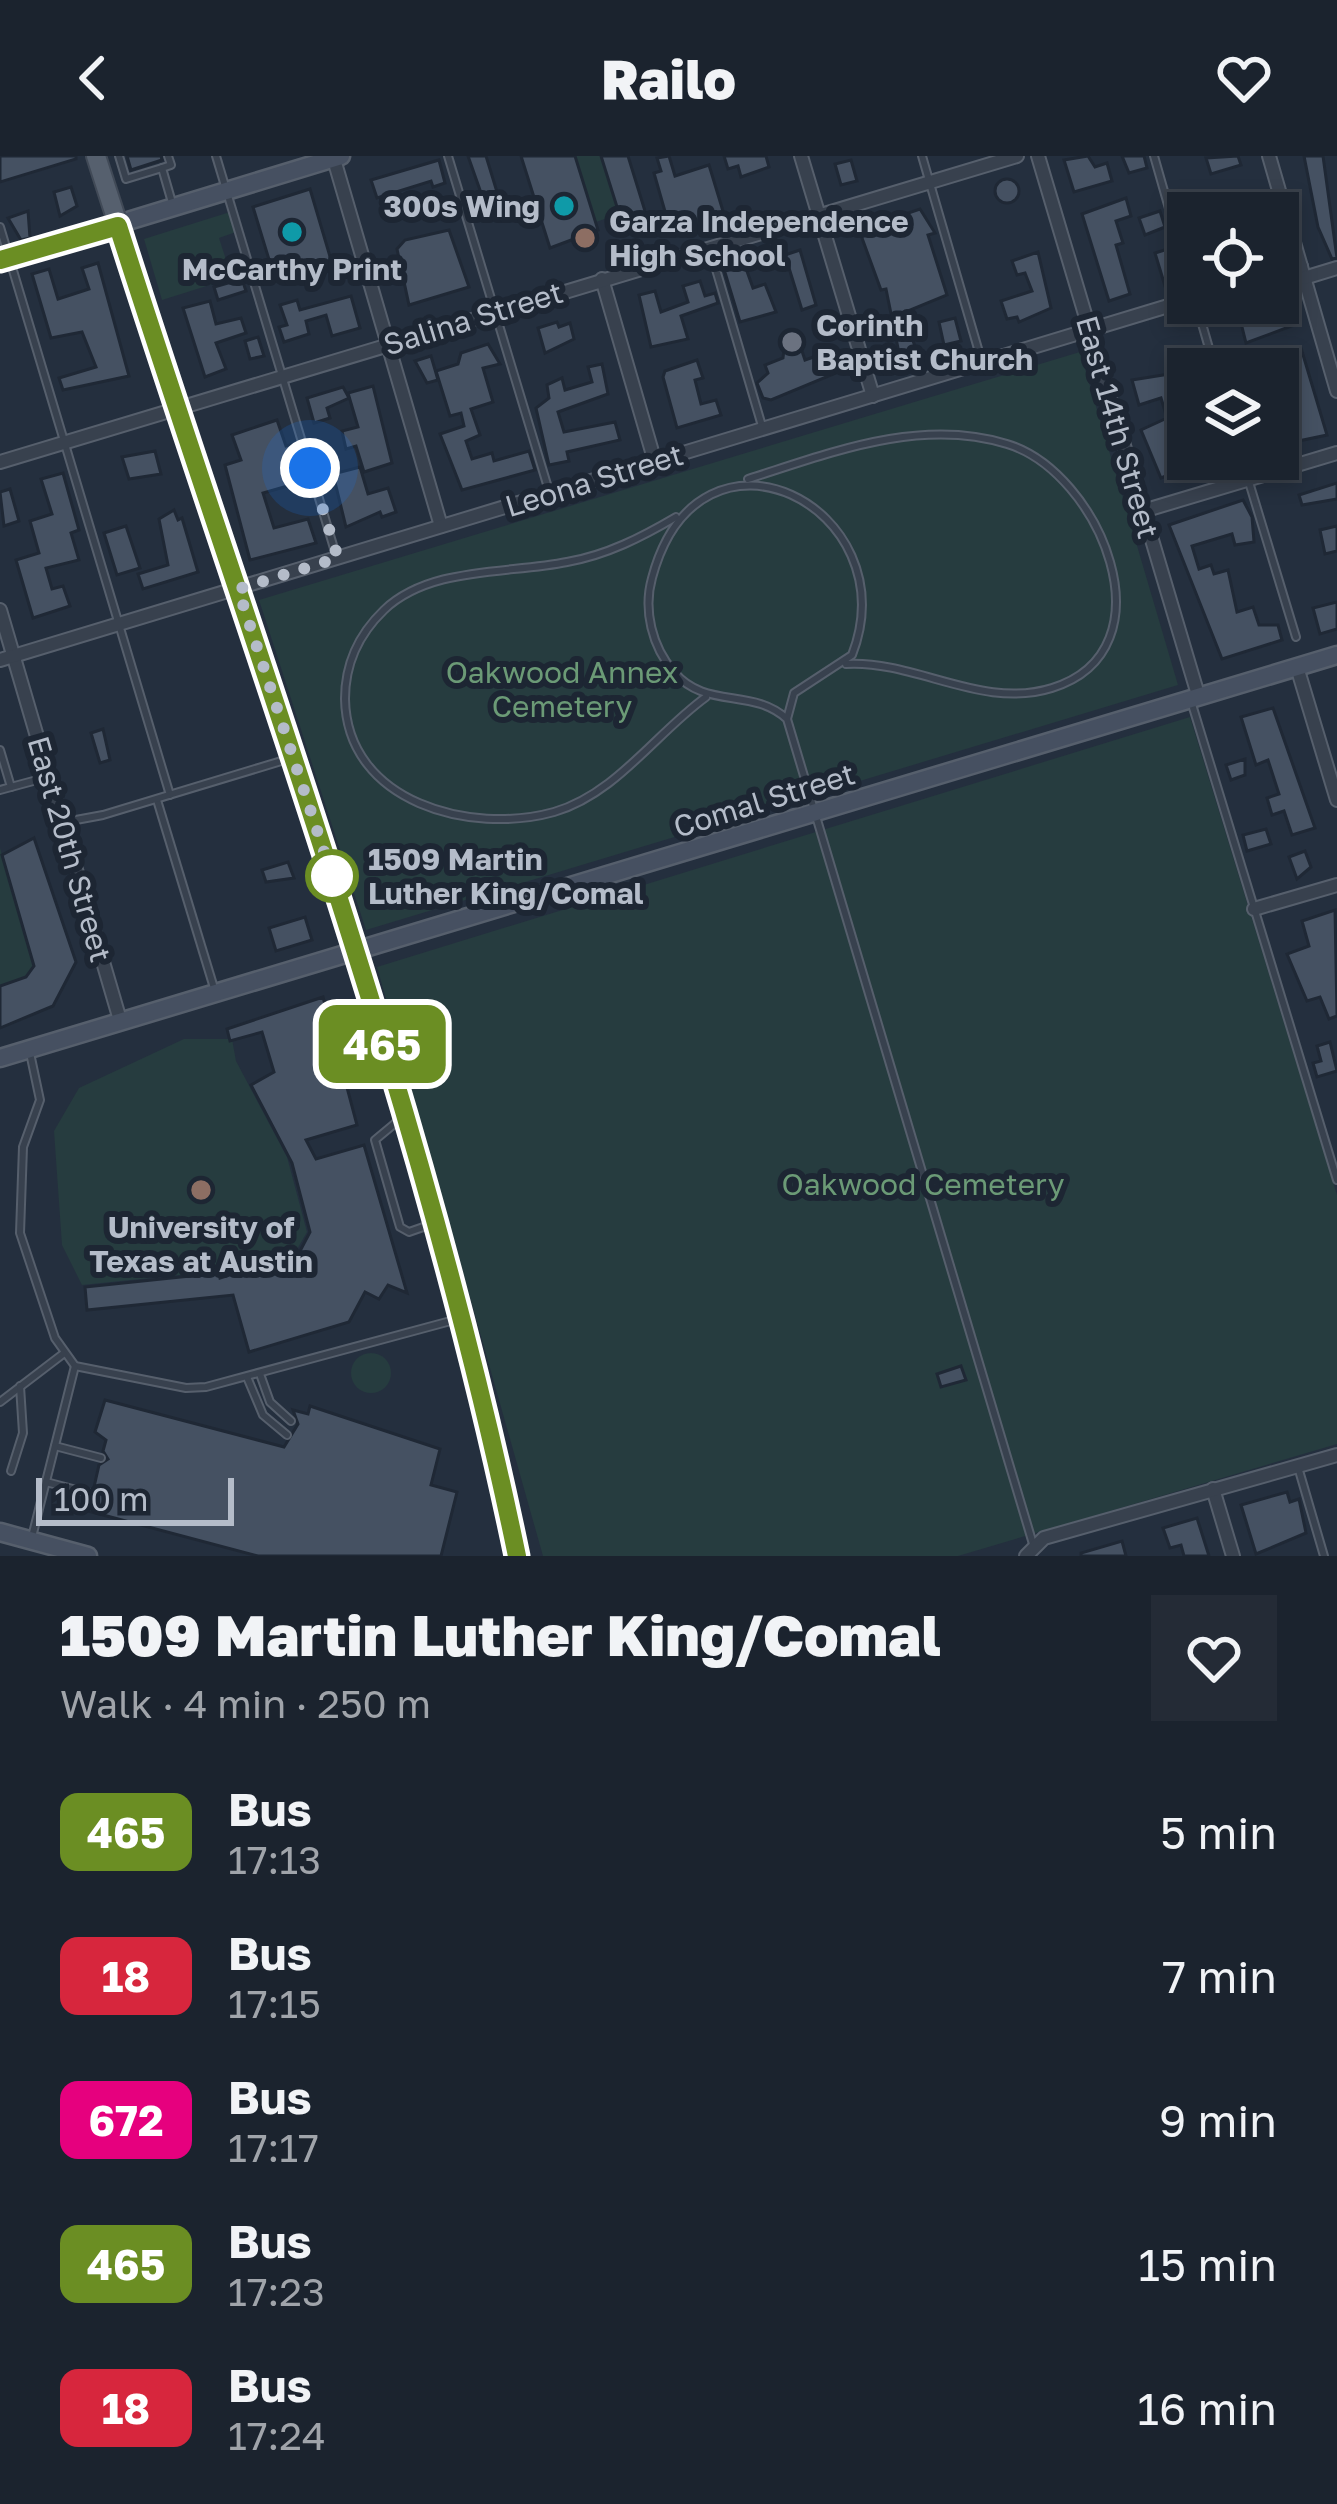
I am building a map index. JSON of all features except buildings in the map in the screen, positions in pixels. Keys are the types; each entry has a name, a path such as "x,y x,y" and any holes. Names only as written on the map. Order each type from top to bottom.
{"main road":[{"path":"96,156 356,949 458,1318 516,1554"}],"street":[{"path":"801,156 873,396"},
{"name":"Salina Street","path":"0,463 1017,156"},
{"name":"East 14th Street","path":"1038,156 1195,700"},
{"path":"1269,156 1337,391"},
{"path":"4,259 228,194 336,157 441,526"},
{"path":"1299,272 1337,268"},
{"path":"602,279 655,462"},
{"name":"Leona Street","path":"7,658 1167,308"},
{"path":"1143,511 1337,453"},
{"name":"East 20th Street","path":"0,610 7,658 51,776 120,1020"},
{"name":"Comal Street","path":"0,1058 1337,655"},
{"path":"1298,667 1332,763 1337,800"},
{"path":"1254,909 1337,885"},
{"path":"1028,1551 1213,1489 1337,1455"},
{"path":"1213,1489 1233,1556"},
{"path":"0,1532 88,1556"}],"lane":[{"path":"119,156 126,179 171,165 168,156"},
{"path":"216,156 338,558"},
{"path":"448,156 550,494"},
{"path":"922,156 982,363"},
{"path":"1154,156 1167,202"},
{"path":"162,168 174,209"},
{"path":"0,227 4,259 170,795"},
{"path":"709,246 763,429"},
{"path":"706,697 597,791 560,810 509,820 459,818 410,800 358,750 345,706 345,680 357,644 397,599 457,578 588,557 647,534 729,485 854,447 952,435 1002,442 1039,457 1084,500 1109,559 1115,602 1107,642 1082,673 1046,690 1002,694 903,668 842,664"},
{"path":"1248,481 1296,637"},
{"path":"729,485 767,484 817,512 848,543 861,570 864,603 857,642 842,664 794,693 787,718 1028,1551"},
{"path":"682,513 665,534 654,569 651,628 675,673 706,697 760,700 787,718"},
{"name":"East 14th Street","path":"1195,700 1337,1180"},
{"path":"0,750 11,787"},
{"path":"62,822 292,758"},
{"path":"0,790 51,776"},
{"path":"157,799 215,991"},
{"path":"29,1049 40,1100 23,1147 20,1233 64,1354 75,1366 186,1388 247,1377 458,1318"},
{"path":"403,1118 375,1140 400,1228 409,1232 432,1225"},
{"path":"0,1402 64,1354"},
{"path":"31,1540 75,1366"},
{"path":"260,1373 270,1402 291,1421"},
{"path":"247,1377 263,1415 287,1435"},
{"path":"11,1471 23,1433 20,1387"},
{"path":"55,1446 101,1457"},
{"path":"1297,1465 1324,1556"},
{"path":"46,1482 92,1494"}],"green space":[{"path":"575,156 601,156 619,214 596,222"},
{"path":"230,212 236,232 219,238 232,278 162,300 144,239"},
{"name":"Oakwood Annex Cemetery","path":"1080,352 1178,685 366,930 259,600"},
{"name":"Oakwood Cemetery","path":"1190,717 1337,1195 1337,1444 958,1556 543,1556 377,967"},
{"path":"0,848 34,966 26,977 0,986"},
{"path":"184,1039 232,1039 236,1061 287,1157 307,1232 296,1251 229,1270 82,1285 62,1245 54,1131 79,1088"},
{"path":"371,1353 385,1359 391,1373 385,1387 371,1393 357,1387 351,1373 357,1359"}],"bus line":[{"name":"465","path":"0,260 118,226 356,949 467,1349 517,1556"}],"place":[{"name":"300s Wing","path":"564,206"},
{"name":"McCarthy Print","path":"292,232"},
{"name":"Garza Independence High School","path":"585,238"},
{"name":"Corinth Baptist Church","path":"792,342"},
{"name":"1509 Martin Luther King/Comal","path":"332,876"},
{"name":"University of Texas at Austin","path":"201,1190"}],"route":[{"path":"310,468 338,558 238,589 332,876"}]}
